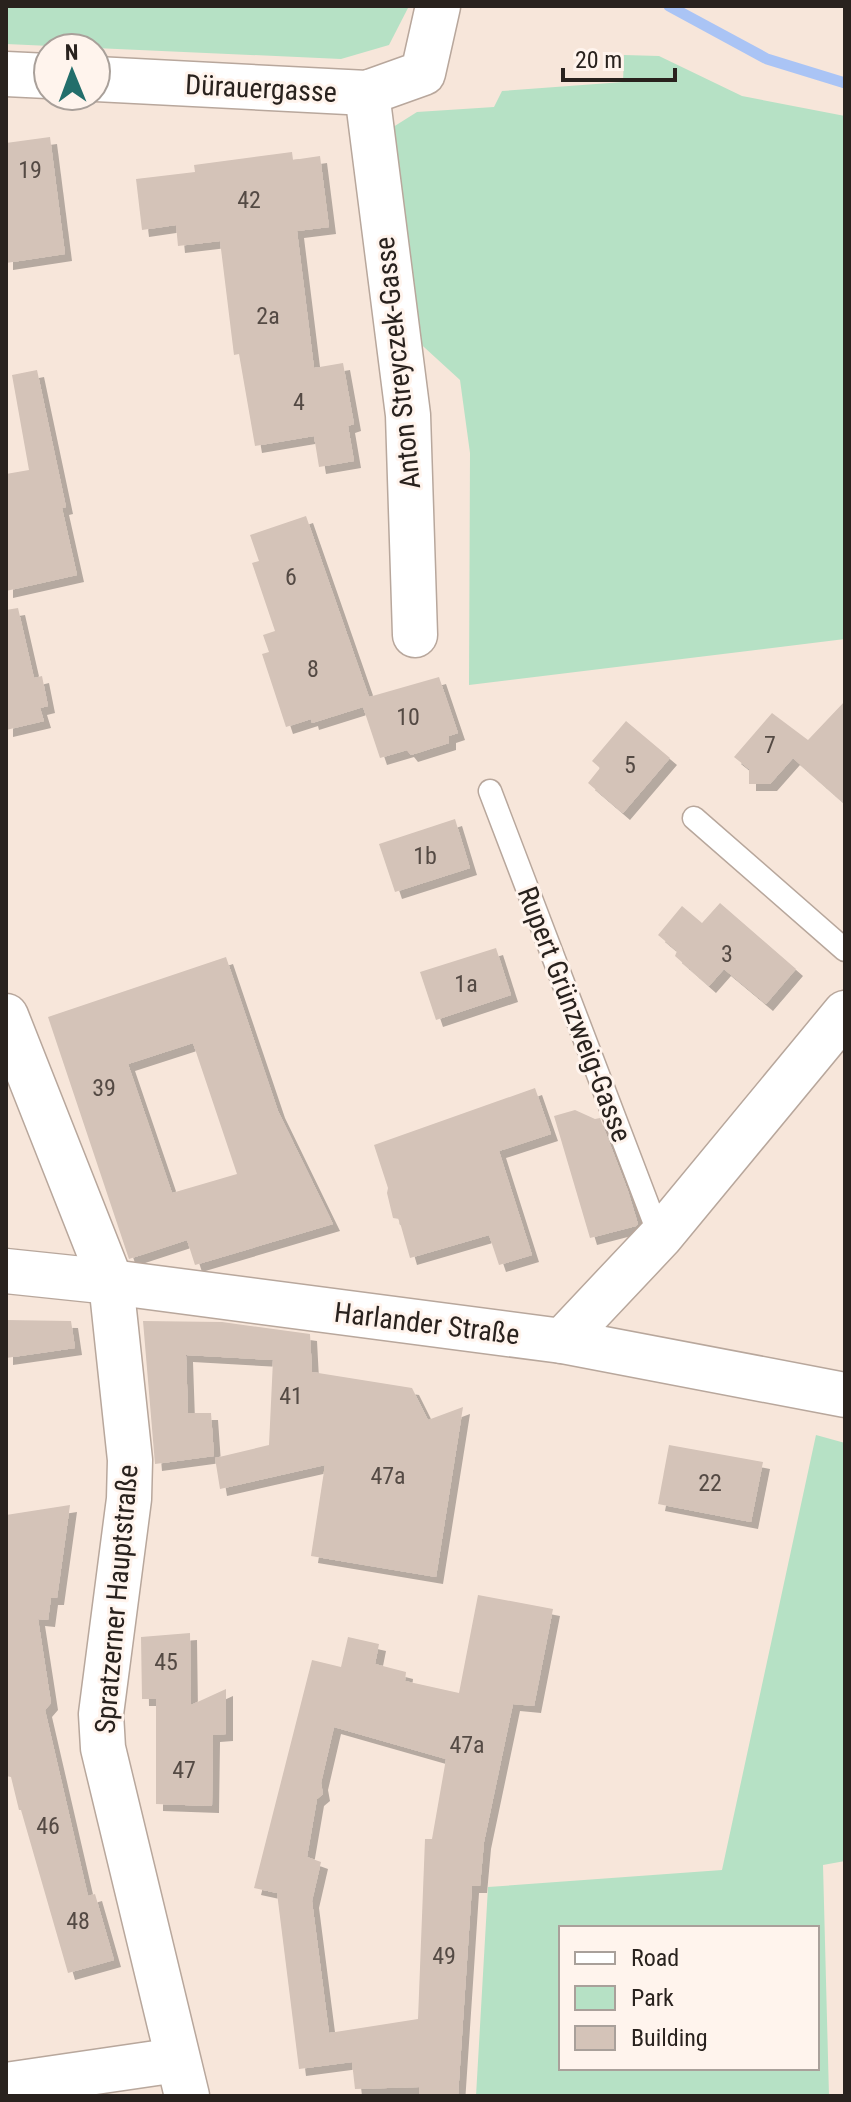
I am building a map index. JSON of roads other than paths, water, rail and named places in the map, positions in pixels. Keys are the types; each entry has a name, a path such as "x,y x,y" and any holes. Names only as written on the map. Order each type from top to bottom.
{"street":[{"name":"Dürauergasse","path":"112,80 367,93 423,73 438,6"},
{"path":"6,74 32,75"},
{"name":"Anton Streyczek-Gasse","path":"367,93 408,415 415,635"},
{"path":"562,1341 660,1237 845,1013"},
{"name":"Spratzerner Hauptstraße","path":"6,1016 111,1282 130,1460 129,1499 101,1714 103,1748 182,2078"},
{"name":"Harlander Straße","path":"6,1271 562,1341 845,1395"},
{"path":"6,2085 182,2078"}],"lane":[{"name":"Rupert Grünzweig-Gasse","path":"490,791 660,1237"},
{"path":"694,818 845,950"}],"waterway":[{"path":"669,6 767,59 845,83"}]}
